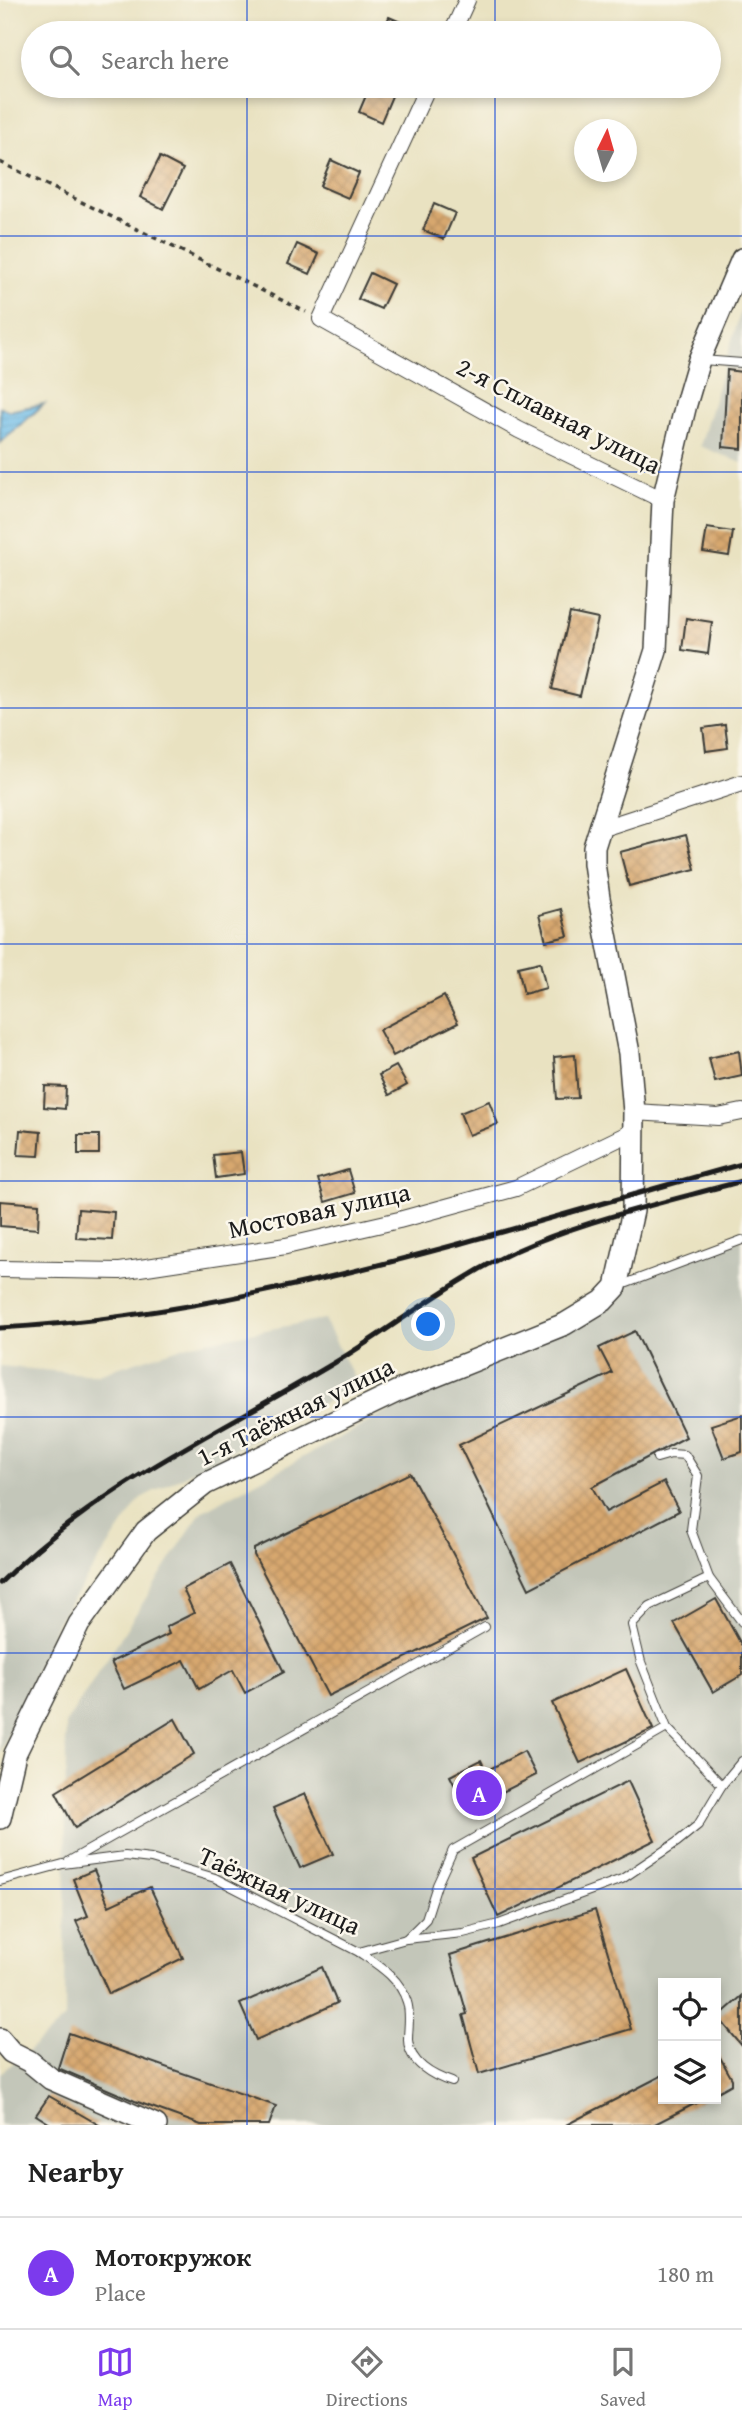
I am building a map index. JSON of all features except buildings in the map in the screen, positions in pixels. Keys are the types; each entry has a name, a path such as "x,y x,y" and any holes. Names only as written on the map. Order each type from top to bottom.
{"street":[{"path":"457,21 467,0"},
{"path":"321,319 422,98"},
{"path":"663,500 699,360 737,286 742,258"},
{"name":"2-я Сплавная улица","path":"321,319 519,430 663,500 656,650 594,847 594,863 629,1053 634,1121 633,1211 616,1287"},
{"path":"600,829 742,783"},
{"name":"Мостовая улица","path":"0,1269 120,1271 286,1246 398,1220 516,1188 634,1121 718,1117 742,1112"},
{"name":"1-я Таёжная улица","path":"0,1818 15,1754 79,1624 146,1531 205,1484 398,1391 565,1324 603,1301 616,1287"},
{"path":"0,2039 11,2052 51,2079 156,2125"}],"lane":[{"path":"699,360 742,363"},
{"path":"616,1287 742,1240"},
{"path":"657,1458 671,1454 685,1455 698,1476 691,1530 709,1578 742,1622"},
{"path":"709,1578 650,1606 632,1625 641,1662 667,1728 722,1785"},
{"path":"63,1864 485,1627"},
{"path":"406,1939 426,1919 437,1885 453,1850 667,1728"},
{"name":"Таёжная улица","path":"0,1881 63,1864 125,1856 151,1859 215,1878 359,1952 406,1939 463,1933 499,1924 622,1879 698,1825 722,1785 742,1761"},
{"path":"359,1952 390,1974 407,2001 408,2043 417,2063 437,2078 452,2082"}],"path":[{"path":"0,163 321,319"}],"shaded area":[{"path":"742,307 742,463 700,446"},
{"path":"742,1239 742,2125 0,2125 0,2073 65,2018 66,1723 201,1512 669,1261"},
{"path":"324,1319 358,1385 141,1498 57,1622 0,1753 0,1366 95,1375 192,1344"}],"water":[{"path":"44,404 0,443 0,407 9,411"}],"railway":[{"path":"0,1328 95,1320 282,1288 467,1242 742,1164"},
{"path":"0,1583 39,1547 122,1486 344,1357 484,1267 534,1243 585,1225 742,1181"}],"place":[{"name":"Мотокружок","path":"479,1793"}]}
